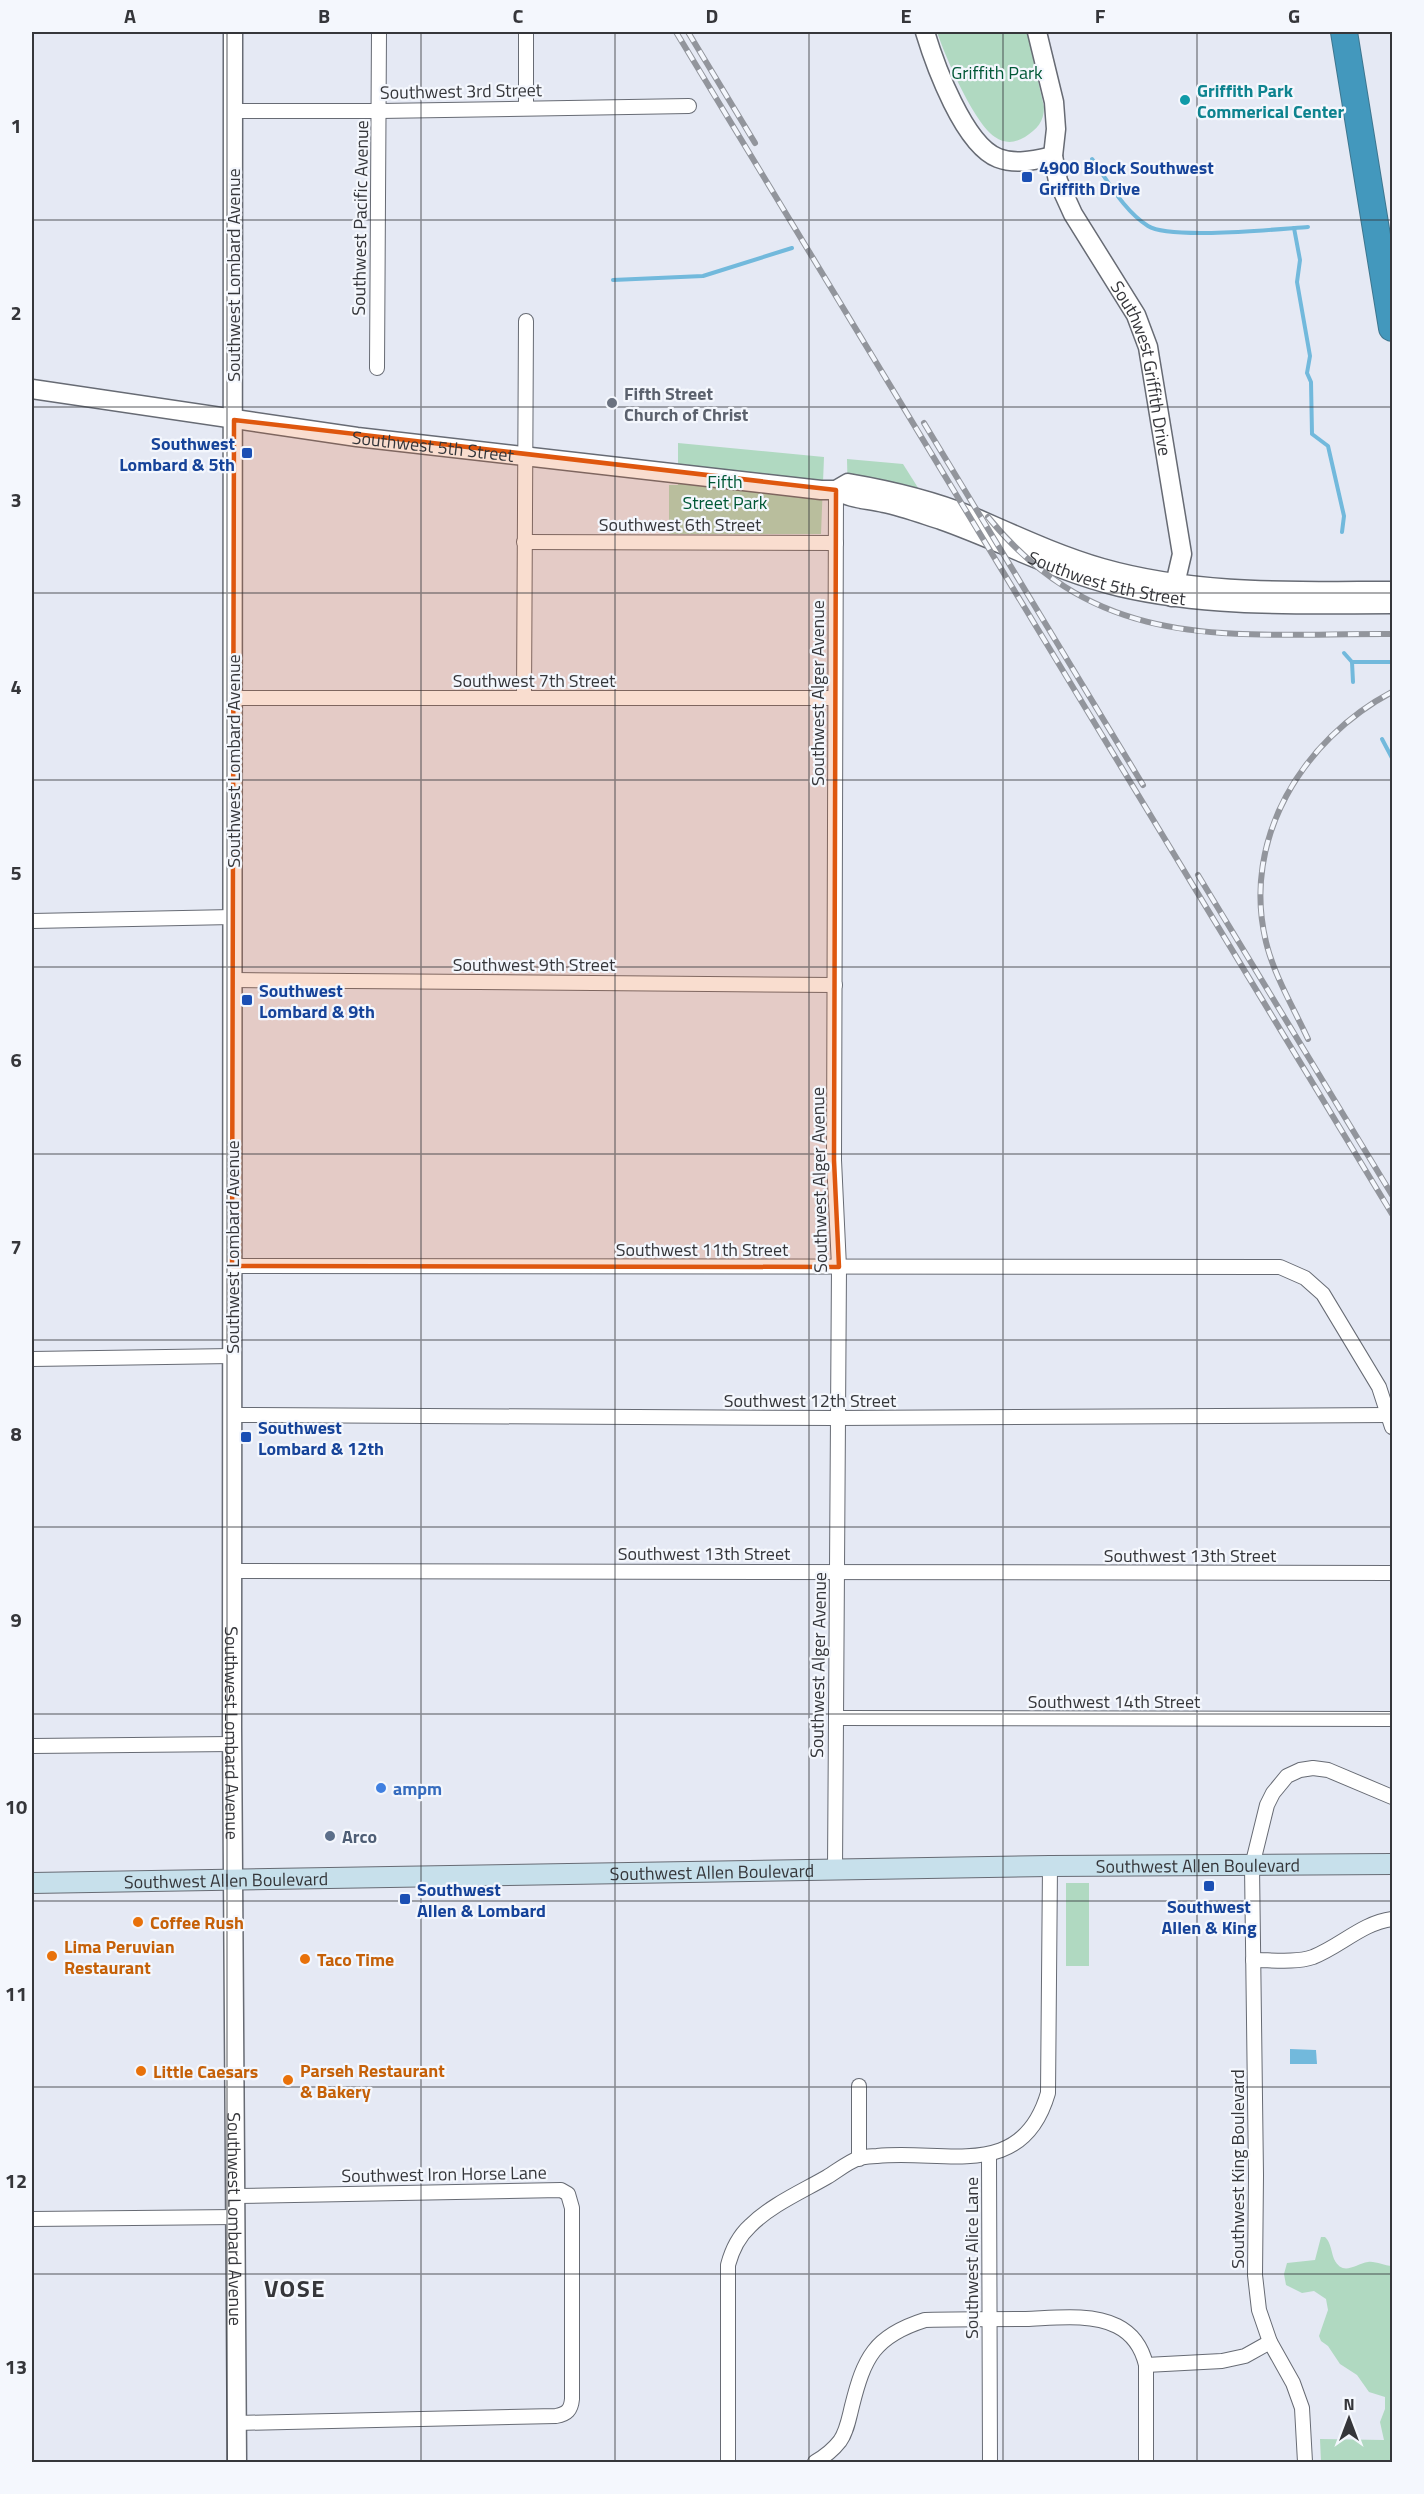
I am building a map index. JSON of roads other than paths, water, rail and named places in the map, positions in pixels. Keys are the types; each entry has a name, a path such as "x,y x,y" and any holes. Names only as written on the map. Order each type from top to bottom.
{"highway":[{"path":"1344,32 1392,328"}],"main road":[{"name":"Southwest Allen Boulevard","path":"32,1882 1050,1866 1392,1864"}],"street":[{"name":"Southwest Lombard Avenue","path":"234,32 232,1744 237,2463"},
{"name":"Southwest Pacific Avenue","path":"376,368 379,32"},
{"path":"526,32 526,107"},
{"path":"925,32 947,92 985,150 999,158 1017,162 1053,156"},
{"name":"Southwest Griffith Drive","path":"1037,32 1054,102 1056,129 1053,156 1064,195 1136,315 1148,347 1182,554 1173,590"},
{"name":"Southwest 3rd Street","path":"233,111 689,106"},
{"path":"524,698 526,321"},
{"name":"Southwest 5th Street","path":"32,389 234,420 524,456 836,489 846,496 904,508 963,528 1045,563 1119,586 1173,590 1392,591"},
{"name":"Southwest Alger Avenue","path":"835,1869 839,1267 834,1160 836,489"},
{"name":"Southwest 6th Street","path":"524,542 836,543"},
{"name":"Southwest 5th Street","path":"1173,590 1240,604 1392,604"},
{"name":"Southwest 7th Street","path":"233,698 835,698"},
{"path":"32,921 233,917"},
{"name":"Southwest 9th Street","path":"233,980 836,985"},
{"name":"Southwest 11th Street","path":"232,1266 1280,1267 1305,1278 1323,1294 1378,1387 1390,1421"},
{"path":"32,1359 232,1356"},
{"name":"Southwest 12th Street","path":"232,1415 1390,1421"},
{"name":"Southwest 13th Street","path":"232,1571 1392,1573"},
{"name":"Southwest 14th Street","path":"836,1718 1392,1719"},
{"path":"32,1746 232,1744"},
{"name":"Southwest King Boulevard","path":"1305,2463 1302,2408 1293,2383 1270,2342 1259,2310 1255,2275 1252,1866 1267,1805 1273,1793 1287,1776 1300,1770 1313,1768 1328,1770 1392,1797"},
{"name":"Southwest Alice Lane","path":"990,2463 989,2155 1010,2148 1022,2138 1044,2107 1048,2093 1050,1866"},
{"path":"1253,1960 1311,1958 1370,1925 1392,1919"},
{"path":"859,2086 859,2158"},
{"path":"728,2463 727,2279 731,2253 737,2241 763,2214 859,2158 878,2155 989,2155"},
{"name":"Southwest Iron Horse Lane","path":"236,2196 561,2190 568,2194 571,2200 573,2232 572,2399 571,2407 565,2414 237,2422"},
{"path":"32,2219 236,2217"},
{"path":"815,2463 841,2440 868,2356 879,2344 905,2326 925,2320 1073,2318 1110,2324 1128,2334 1138,2344 1146,2365 1146,2463"},
{"path":"1146,2365 1221,2361 1245,2356 1270,2342"}],"water":[{"path":"1290,2049 1316,2050 1317,2064 1290,2064"}],"waterway":[{"path":"1092,159 1131,212 1148,226 1160,230 1200,233 1308,227"},
{"path":"1294,228 1300,260 1297,282 1310,356 1307,373 1311,382 1312,434 1328,446 1344,516 1342,532"},
{"path":"613,280 703,276 792,248"},
{"path":"1344,653 1352,662 1353,682"},
{"path":"1352,662 1392,662"},
{"path":"1382,739 1392,758"}],"railway":[{"path":"676,32 1392,1214"},
{"path":"688,32 755,143"},
{"path":"924,423 1143,785"},
{"path":"988,517 1031,562 1076,594 1124,615 1173,627 1224,633 1392,634"},
{"path":"1308,1039 1279,979 1266,942 1261,904 1263,866 1271,830 1286,796 1306,765 1331,736 1360,712 1392,692"},
{"path":"1198,875 1392,1195"}],"place":[{"name":"Griffith Park Commerical Center","path":"1185,100"},
{"name":"4900 Block Southwest Griffith Drive","path":"1027,177"},
{"name":"Fifth Street Church of Christ","path":"612,403"},
{"name":"Southwest Lombard & 5th","path":"247,453"},
{"name":"Southwest Lombard & 9th","path":"247,1000"},
{"name":"Southwest Lombard & 12th","path":"246,1437"},
{"name":"ampm","path":"381,1788"},
{"name":"Arco","path":"330,1836"},
{"name":"Southwest Allen & King","path":"1209,1886"},
{"name":"Southwest Allen & Lombard","path":"405,1899"},
{"name":"Coffee Rush","path":"138,1922"},
{"name":"Lima Peruvian Restaurant","path":"52,1956"},
{"name":"Taco Time","path":"305,1959"},
{"name":"Little Caesars","path":"141,2071"},
{"name":"Parseh Restaurant & Bakery","path":"288,2080"}],"district":[{"name":"VOSE","path":"295,2288"}],"park label":[{"name":"Griffith Park","path":"997,72"},
{"name":"Fifth Street Park","path":"725,491"}]}
